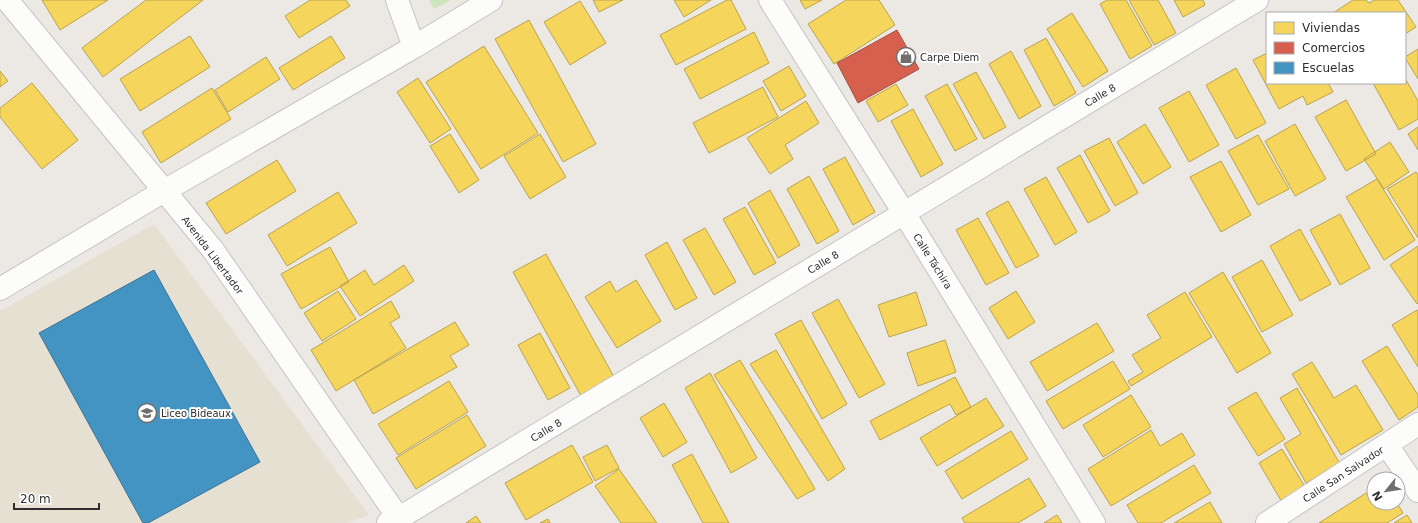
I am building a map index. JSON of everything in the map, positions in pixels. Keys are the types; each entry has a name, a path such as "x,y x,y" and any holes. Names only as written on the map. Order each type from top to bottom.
{"street":[{"name":"Avenida Libertador","path":"7,0 213,250 396,521"},
{"path":"397,0 414,47"},
{"path":"0,289 164,191 414,47 492,0"},
{"name":"Calle Táchira","path":"770,0 904,213 1094,523"},
{"name":"Calle 8","path":"396,521 1257,0"},
{"name":"Calle San Salvador","path":"1267,523 1418,424"},
{"path":"1386,445 1418,491"}],"shaded area":[{"name":"Liceo Bideaux","path":"154,224 369,515 347,523 0,523 0,311"}],"green space":[{"path":"429,0 451,0 434,9"}],"building: Viviendas":[{"path":"42,0 108,0 60,30"},
{"path":"146,0 203,0 103,77 82,48"},
{"path":"310,0 346,0 350,6 299,38 285,16"},
{"path":"593,0 623,0 599,12"},
{"path":"674,0 711,0 684,17"},
{"path":"727,0 731,0 746,29 676,65 660,35"},
{"path":"800,0 822,0 805,9"},
{"path":"846,0 879,0 895,25 834,64 808,24"},
{"path":"1107,0 1126,0 1152,46 1130,59 1100,4"},
{"path":"1129,0 1158,0 1176,33 1154,45"},
{"path":"1174,0 1203,0 1205,5 1183,17"},
{"path":"1353,0 1366,0 1369,3 1374,0 1398,0 1406,12 1335,12"},
{"path":"580,1 606,43 570,65 544,22"},
{"path":"1406,12 1416,27 1406,33"},
{"path":"1072,13 1108,71 1083,87 1047,29"},
{"path":"529,20 596,144 563,162 495,39"},
{"path":"754,32 769,63 700,99 684,69"},
{"path":"190,36 210,67 140,111 120,79"},
{"path":"331,36 345,58 293,90 279,68"},
{"path":"1046,38 1076,93 1054,106 1024,50"},
{"path":"484,46 538,133 481,169 426,82"},
{"path":"1418,49 1418,79 1406,60 1406,56"},
{"path":"1011,51 1041,106 1019,119 989,64"},
{"path":"1266,54 1266,84 1329,84 1333,92 1307,105 1303,96 1279,109 1253,60"},
{"path":"266,57 280,79 228,112 215,90"},
{"path":"789,66 806,96 781,111 763,81"},
{"path":"1236,68 1266,123 1236,139 1206,85"},
{"path":"0,71 8,81 0,87"},
{"path":"976,72 1006,127 984,139 953,84"},
{"path":"418,78 451,129 430,143 397,92"},
{"path":"1406,80 1418,101 1418,119 1399,130 1374,84 1406,84"},
{"path":"32,83 78,140 42,169 0,117 0,108"},
{"path":"896,84 908,105 878,122 866,101"},
{"path":"947,84 977,139 955,151 925,96"},
{"path":"763,87 778,117 709,153 693,123"},
{"path":"212,88 231,119 161,163 142,132"},
{"path":"1189,91 1219,145 1189,162 1159,108"},
{"path":"1346,100 1376,154 1346,171 1315,117"},
{"path":"806,101 819,123 785,145 793,159 770,174 747,138"},
{"path":"913,109 943,164 921,177 891,121"},
{"path":"1145,124 1171,167 1143,184 1117,142"},
{"path":"1295,124 1326,179 1295,196 1265,141"},
{"path":"1418,127 1418,150 1408,134"},
{"path":"450,134 479,180 459,193 430,146"},
{"path":"540,134 566,177 530,199 504,156"},
{"path":"1258,135 1289,189 1258,205 1228,151"},
{"path":"1109,138 1138,193 1115,206 1084,151"},
{"path":"1390,142 1409,172 1384,189 1364,159"},
{"path":"1080,155 1110,211 1088,223 1057,168"},
{"path":"845,157 875,212 853,225 823,169"},
{"path":"277,160 296,191 226,234 206,203"},
{"path":"1221,161 1251,215 1221,232 1190,177"},
{"path":"1416,172 1418,175 1418,238 1387,189"},
{"path":"809,176 839,231 817,244 787,189"},
{"path":"1046,177 1077,232 1055,245 1024,189"},
{"path":"1377,179 1415,240 1384,260 1346,197"},
{"path":"770,190 800,245 778,258 748,203"},
{"path":"338,192 357,223 287,266 268,235"},
{"path":"1008,201 1039,256 1016,268 986,213"},
{"path":"745,207 776,263 754,275 723,219"},
{"path":"1340,214 1370,268 1340,285 1310,230"},
{"path":"978,218 1009,273 986,285 956,230"},
{"path":"705,228 736,282 714,295 683,240"},
{"path":"1300,229 1331,284 1300,301 1270,246"},
{"path":"667,242 697,298 675,310 645,255"},
{"path":"1418,246 1418,303 1417,304 1390,265"},
{"path":"330,247 349,282 301,309 281,274"},
{"path":"546,254 614,377 581,396 513,272"},
{"path":"1262,260 1293,315 1262,332 1232,277"},
{"path":"404,265 414,281 360,316 340,286 365,270 374,285"},
{"path":"1223,272 1271,353 1237,373 1189,293"},
{"path":"636,280 661,321 617,348 585,297 610,281 616,292"},
{"path":"338,291 356,319 322,341 304,313"},
{"path":"1016,291 1035,322 1008,339 989,308"},
{"path":"916,292 927,325 889,337 878,305"},
{"path":"1185,292 1212,337 1131,386 1128,381 1143,372 1132,355 1161,338 1147,315"},
{"path":"838,299 885,384 859,398 812,313"},
{"path":"391,301 400,317 390,323 406,348 336,391 311,350"},
{"path":"1417,310 1418,312 1418,367 1392,325"},
{"path":"801,320 847,404 822,419 775,334"},
{"path":"455,322 469,345 450,356 457,367 373,414 354,380"},
{"path":"1097,323 1114,351 1047,391 1030,362"},
{"path":"540,333 570,388 548,400 518,345"},
{"path":"945,340 956,372 918,386 907,353"},
{"path":"1387,346 1418,395 1418,407 1399,420 1362,361"},
{"path":"776,350 845,469 828,481 750,364"},
{"path":"740,360 815,489 797,499 714,375"},
{"path":"1113,361 1130,389 1063,429 1046,401"},
{"path":"1312,362 1334,398 1356,385 1383,430 1341,455 1292,374"},
{"path":"710,373 757,458 731,473 685,388"},
{"path":"955,377 971,407 956,415 950,404 880,440 870,421"},
{"path":"449,381 468,412 398,455 378,424"},
{"path":"1297,388 1340,464 1306,483 1284,444 1301,434 1280,398"},
{"path":"1256,392 1285,439 1258,456 1228,408"},
{"path":"1131,395 1151,427 1103,457 1083,425"},
{"path":"986,398 1004,426 937,466 920,438"},
{"path":"664,403 687,442 663,457 640,418"},
{"path":"467,415 486,446 416,489 396,458"},
{"path":"1151,430 1160,446 1182,433 1195,455 1111,506 1088,469"},
{"path":"1011,431 1028,459 962,499 945,471"},
{"path":"572,445 593,482 526,520 505,483"},
{"path":"607,445 619,468 595,481 583,457"},
{"path":"1282,449 1307,490 1283,504 1259,463"},
{"path":"692,454 729,523 703,523 672,465"},
{"path":"1194,465 1211,493 1161,523 1138,523 1127,505"},
{"path":"619,469 657,523 621,523 595,486"},
{"path":"1029,478 1046,506 1018,523 965,523 962,518"},
{"path":"1366,493 1366,511 1402,511 1403,513 1387,523 1319,523"},
{"path":"1210,502 1222,523 1174,523"},
{"path":"1057,515 1062,523 1044,523"},
{"path":"1407,515 1412,523 1394,523"},
{"path":"476,516 481,523 466,523"},
{"path":"548,519 550,523 540,523"}],"building: Comercios":[{"path":"897,30 919,69 858,103 837,63"}],"building: Escuelas":[{"path":"154,270 260,462 148,523 143,523 39,333"}],"place":[{"name":"Carpe Diem","path":"906,57"},
{"name":"Liceo Bideaux","path":"147,413"}]}
